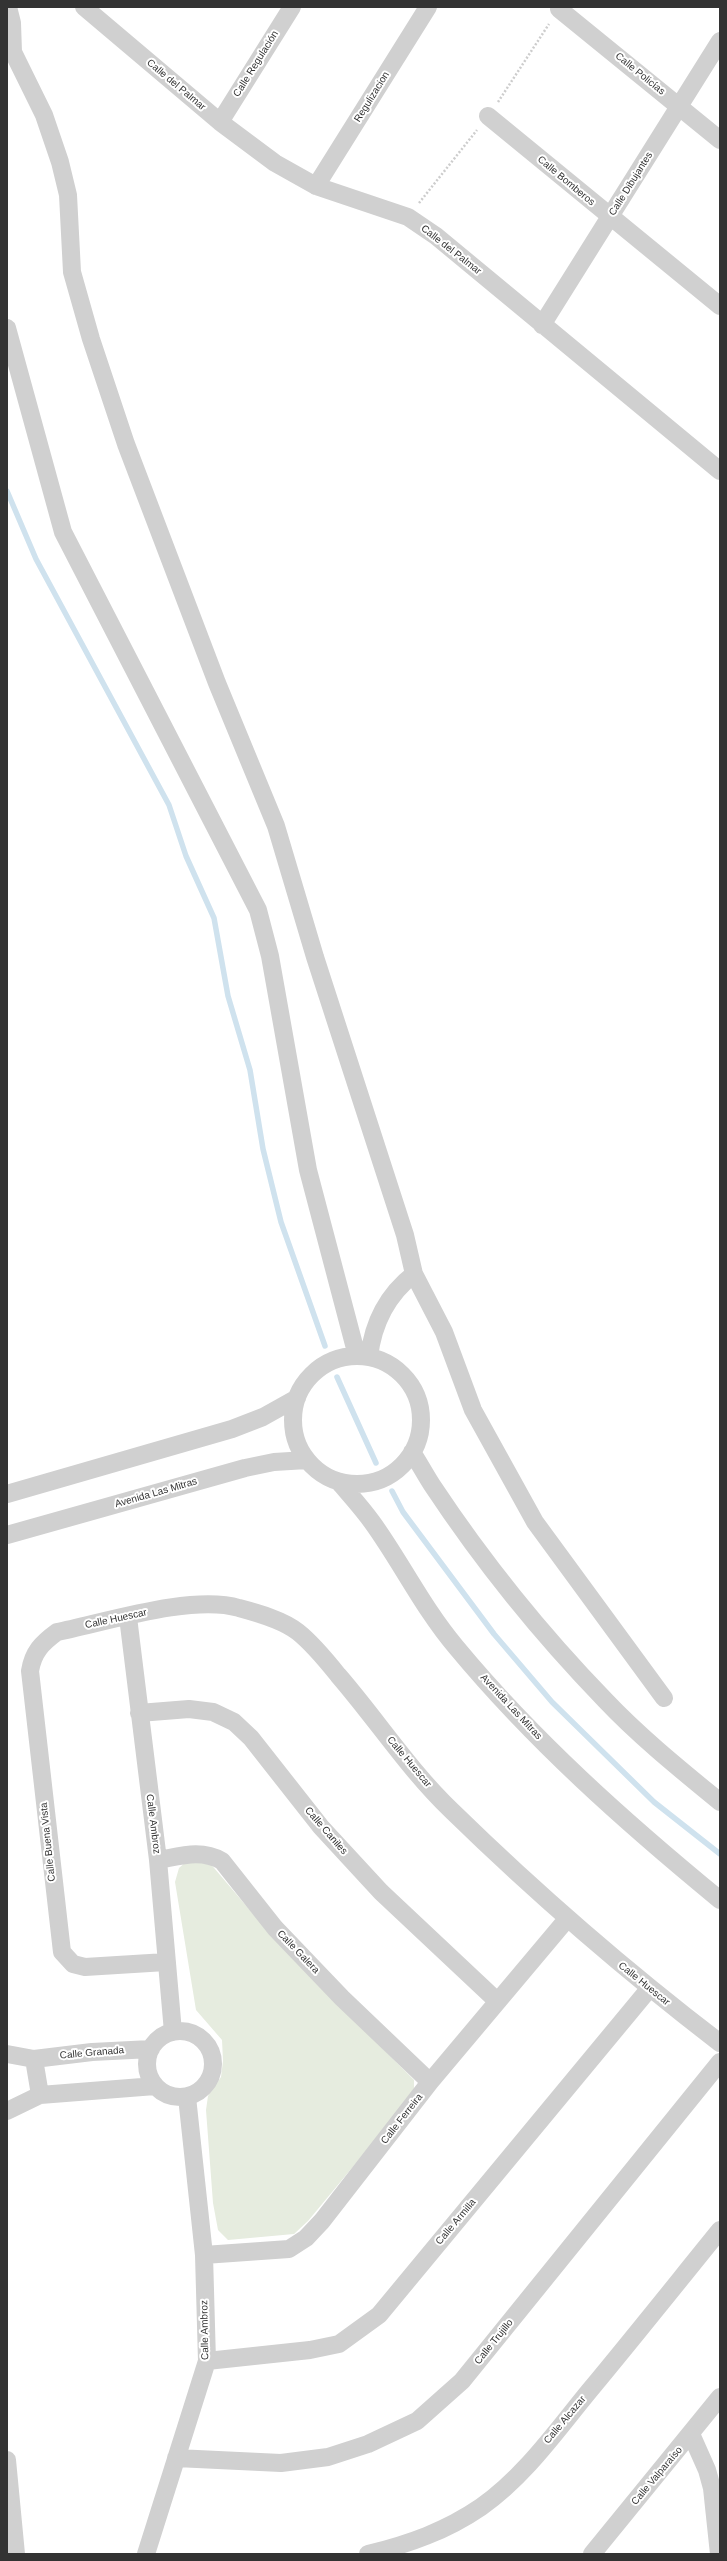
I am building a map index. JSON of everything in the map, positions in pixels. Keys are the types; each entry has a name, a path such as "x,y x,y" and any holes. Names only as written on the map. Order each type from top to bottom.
{"street":[{"path":"8,7 12,23 10,50 44,115 60,162 68,195 72,272 96,354 126,444 217,683 276,826 315,957 405,1235 414,1274 444,1332 473,1410 535,1522 664,1698"},
{"name":"Calle del Palmar","path":"84,7 220,122 275,163 316,186 408,217 436,236 720,471"},
{"name":"Calle Regulación","path":"220,122 292,7"},
{"name":"Regulizacion","path":"316,186 428,7"},
{"name":"Calle Policías","path":"559,9 680,105 720,140"},
{"name":"Calle Dibujantes","path":"542,325 720,42"},
{"name":"Calle Bomberos","path":"488,116 610,218 720,306"},
{"path":"7,328 63,532 258,910 270,956 308,1170 363,1356"},
{"path":"363,1356 379,1318 397,1287 414,1274"},
{"path":"363,1356 382,1361 402,1375 416,1397 420,1425 412,1452 393,1472 381,1479 367,1483 339,1482 316,1469 307,1460 295,1436 294,1410 297,1398 311,1376 321,1367 332,1361 363,1356"},
{"path":"7,1494 232,1429 264,1416 297,1398"},
{"path":"412,1452 432,1485 464,1530 540,1627 605,1700 671,1762 720,1802"},
{"name":"Avenida Las Mitras","path":"7,1535 245,1468 274,1462 307,1460"},
{"name":"Avenida Las Mitras","path":"339,1482 372,1522 414,1588 455,1646 571,1771 663,1853 720,1900"},
{"name":"Calle Huescar","path":"57,1632 168,1608 206,1604 237,1607 297,1631 347,1684 414,1770 450,1809 567,1919 649,1989 720,2043"},
{"name":"Calle Ambroz","path":"128,1617 158,1860 173,2032"},
{"name":"Calle Buena Vista","path":"57,1632 42,1643 35,1653 30,1671 59,1944 67,1958 73,1964 85,1967 166,1962"},
{"name":"Calle Caniles","path":"139,1713 189,1709 213,1712 234,1722 251,1738 321,1827 381,1892 497,2000"},
{"name":"Calle Galera","path":"158,1860 198,1853 211,1855 222,1861 275,1928 342,1998 430,2082"},
{"name":"Calle Ferreira","path":"204,2255 288,2249 306,2238 322,2221 430,2082 497,2000 567,1919"},
{"name":"Calle Armilla","path":"207,2361 310,2350 339,2344 380,2315 649,1989"},
{"path":"186,2031 198,2036 208,2045 213,2057 213,2070 208,2082 199,2092 187,2097 176,2097 164,2094 155,2086 148,2068 151,2049 164,2035 173,2032 186,2031"},
{"name":"Calle Granada","path":"7,2054 34,2059 92,2052 151,2049"},
{"path":"34,2059 40,2095"},
{"name":"Calle Trujillo","path":"176,2458 281,2463 328,2456 368,2444 417,2421 462,2382 720,2062"},
{"path":"7,2111 40,2095 155,2086"},
{"name":"Calle Ambroz","path":"146,2554 207,2361 204,2255 187,2097"},
{"name":"Calle Alcazar","path":"368,2554 408,2549 482,2506 520,2474 552,2437 720,2230"},
{"name":"Calle Valparaíso","path":"592,2554 720,2397"},
{"path":"691,2434 708,2470 712,2488 719,2554"},
{"path":"7,2460 16,2554"},
{"path":"610,2532 612,2554"}],"shaded area":[{"path":"187,1861 209,1862 276,1941 414,2080 414,2093 308,2221 294,2234 228,2240 218,2230 213,2203 206,2110 208,2096 221,2077 223,2061 222,2040 196,2010 175,1882 179,1868"}],"waterway":[{"path":"7,491 36,559 169,805 186,856 214,918 228,996 250,1070 263,1149 281,1222 325,1346"},
{"path":"337,1377 376,1463"},
{"path":"392,1491 403,1512 494,1634 552,1702 654,1802 720,1854"}]}
